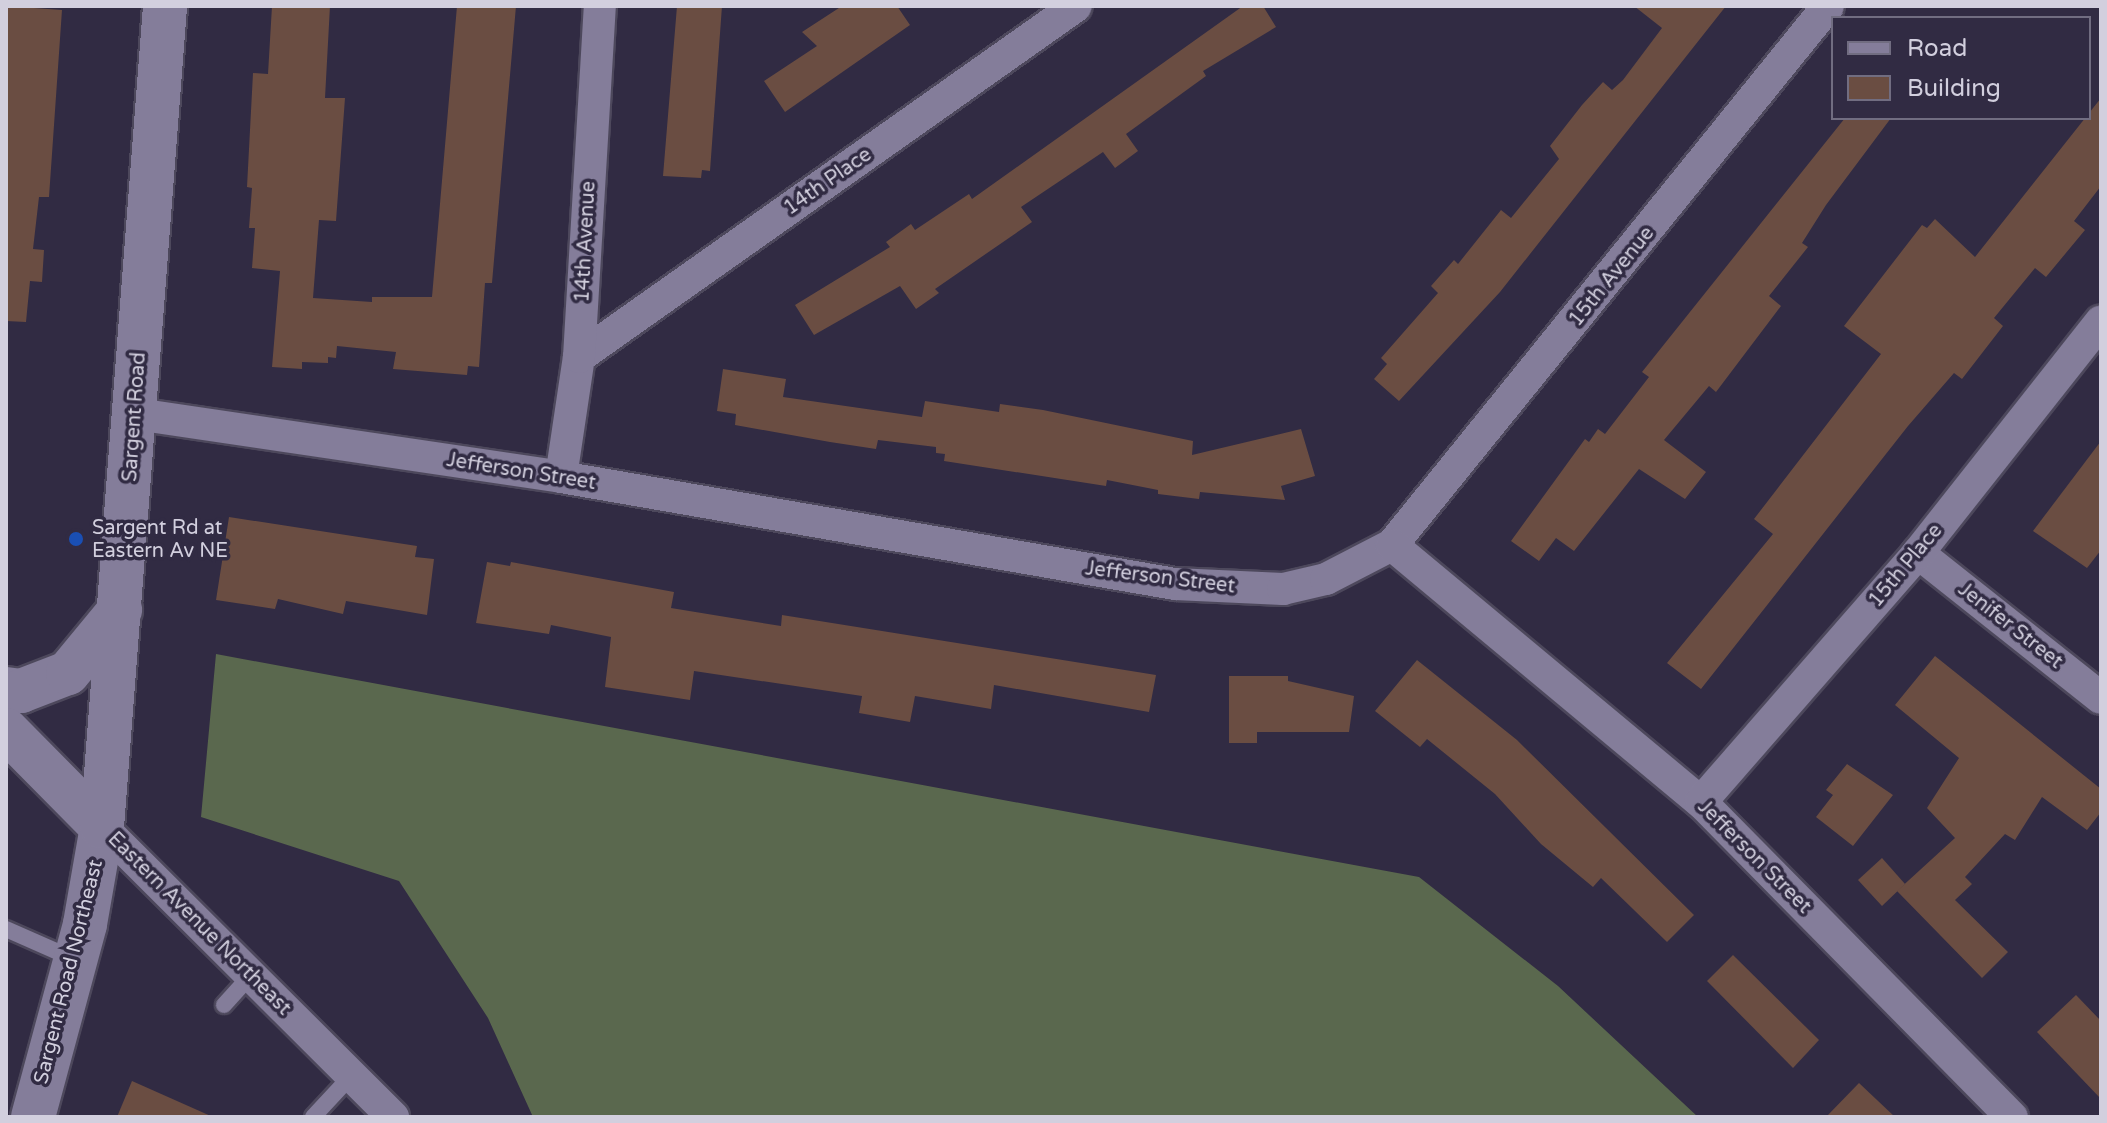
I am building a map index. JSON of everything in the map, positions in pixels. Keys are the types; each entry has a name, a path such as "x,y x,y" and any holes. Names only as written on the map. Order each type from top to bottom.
{"main road":[{"name":"Sargent Road","path":"102,827 165,6"},
{"path":"6,689 21,691 68,673 120,610"},
{"name":"Eastern Avenue Northeast","path":"6,730 102,827"},
{"name":"Sargent Road Northeast","path":"33,1117 76,959 102,827"}],"street":[{"name":"14th Avenue","path":"561,477 579,357 600,6"},
{"name":"14th Place","path":"579,357 1076,6"},
{"name":"15th Avenue","path":"1392,545 1828,6"},
{"name":"15th Place","path":"1701,802 1918,553 2101,321"},
{"name":"Jefferson Street","path":"136,414 561,477 1215,588 1283,589 1326,579 1392,545 1701,802 2012,1117"},
{"name":"Jenifer Street","path":"1918,553 2101,698"},
{"name":"Eastern Avenue Northeast","path":"102,827 393,1117"}],"lane":[{"path":"6,929 76,959"},
{"path":"224,1005 251,975"},
{"path":"313,1117 352,1075"}],"green space":[{"path":"216,654 1419,877 1558,986 1698,1117 533,1117 488,1018 399,881 201,817"}],"building":[{"path":"6,6 62,10 49,197 39,197 33,249 44,250 42,282 30,281 26,322 6,321"},
{"path":"272,6 330,6 325,98 345,98 336,221 319,220 313,298 372,302 372,297 432,297 457,6 516,6 492,283 485,283 479,367 468,366 467,375 393,369 396,352 337,346 336,358 328,357 328,363 302,362 302,369 272,367 280,271 252,268 255,228 249,228 252,188 247,187 253,73 268,74"},
{"path":"677,6 722,6 710,171 702,170 701,178 663,176"},
{"path":"842,6 897,6 910,25 785,112 764,81 817,46 802,32"},
{"path":"1243,6 1263,6 1276,27 1203,71 1206,76 1126,134 1138,151 1115,168 1103,152 1021,207 1032,222 935,289 939,293 916,309 900,286 814,335 795,305 890,247 886,242 911,224 915,230 969,194 972,199"},
{"path":"1634,6 1726,6 1500,292 1399,401 1374,379 1387,364 1381,358 1438,293 1431,286 1454,260 1458,264 1501,210 1511,218 1559,159 1550,146 1582,105 1603,82 1612,90 1623,80 1662,28"},
{"path":"2101,98 2101,186 2074,221 2085,230 2046,277 2035,268 1994,318 2003,326 1962,379 1954,373 1908,426 1701,689 1667,663 1773,534 1754,519 1881,354 1844,326 1922,225 1927,228 1935,219 1975,257 2084,120 2091,120 2091,111"},
{"path":"1843,120 1890,120 1826,205 1802,243 1808,247 1769,296 1781,306 1716,392 1709,386 1664,440 1706,472 1685,499 1639,469 1574,551 1556,538 1539,561 1511,541 1585,439 1589,442 1598,429 1605,434 1649,377 1642,372"},
{"path":"723,369 786,379 783,397 922,417 925,401 999,412 1000,404 1043,410 1193,441 1192,455 1301,429 1315,476 1281,486 1285,500 1200,492 1199,499 1158,494 1158,490 1107,480 1106,486 944,461 945,454 936,453 936,447 878,440 876,449 735,425 736,414 717,411"},
{"path":"2101,441 2101,550 2087,568 2033,531"},
{"path":"229,517 417,546 415,557 434,559 427,615 346,601 343,614 278,599 275,609 216,600"},
{"path":"487,562 510,566 511,562 674,592 671,608 781,626 782,615 1156,675 1149,712 994,685 991,709 915,696 910,722 859,713 862,696 694,671 690,700 605,687 611,637 551,625 549,634 476,623"},
{"path":"1935,656 2101,789 2101,812 2087,830 2042,797 2015,840 2005,834 1965,877 1972,884 1955,900 2008,952 1982,978 1897,891 1955,838 1927,808 1959,758 1895,705"},
{"path":"1417,660 1517,740 1694,915 1667,942 1601,878 1593,887 1541,844 1495,794 1427,739 1420,747 1375,711"},
{"path":"1229,676 1288,676 1288,681 1354,696 1349,732 1257,732 1257,743 1229,743"},
{"path":"1847,764 1893,795 1853,846 1816,817 1833,795 1826,790"},
{"path":"1882,858 1905,884 1882,906 1858,880"},
{"path":"1733,955 1819,1040 1793,1068 1707,981"},
{"path":"2076,995 2101,1021 2101,1099 2037,1032"},
{"path":"132,1081 213,1117 117,1117"},
{"path":"1859,1083 1895,1117 1826,1117"}],"place":[{"name":"Sargent Rd at Eastern Av NE","path":"76,539"}]}
